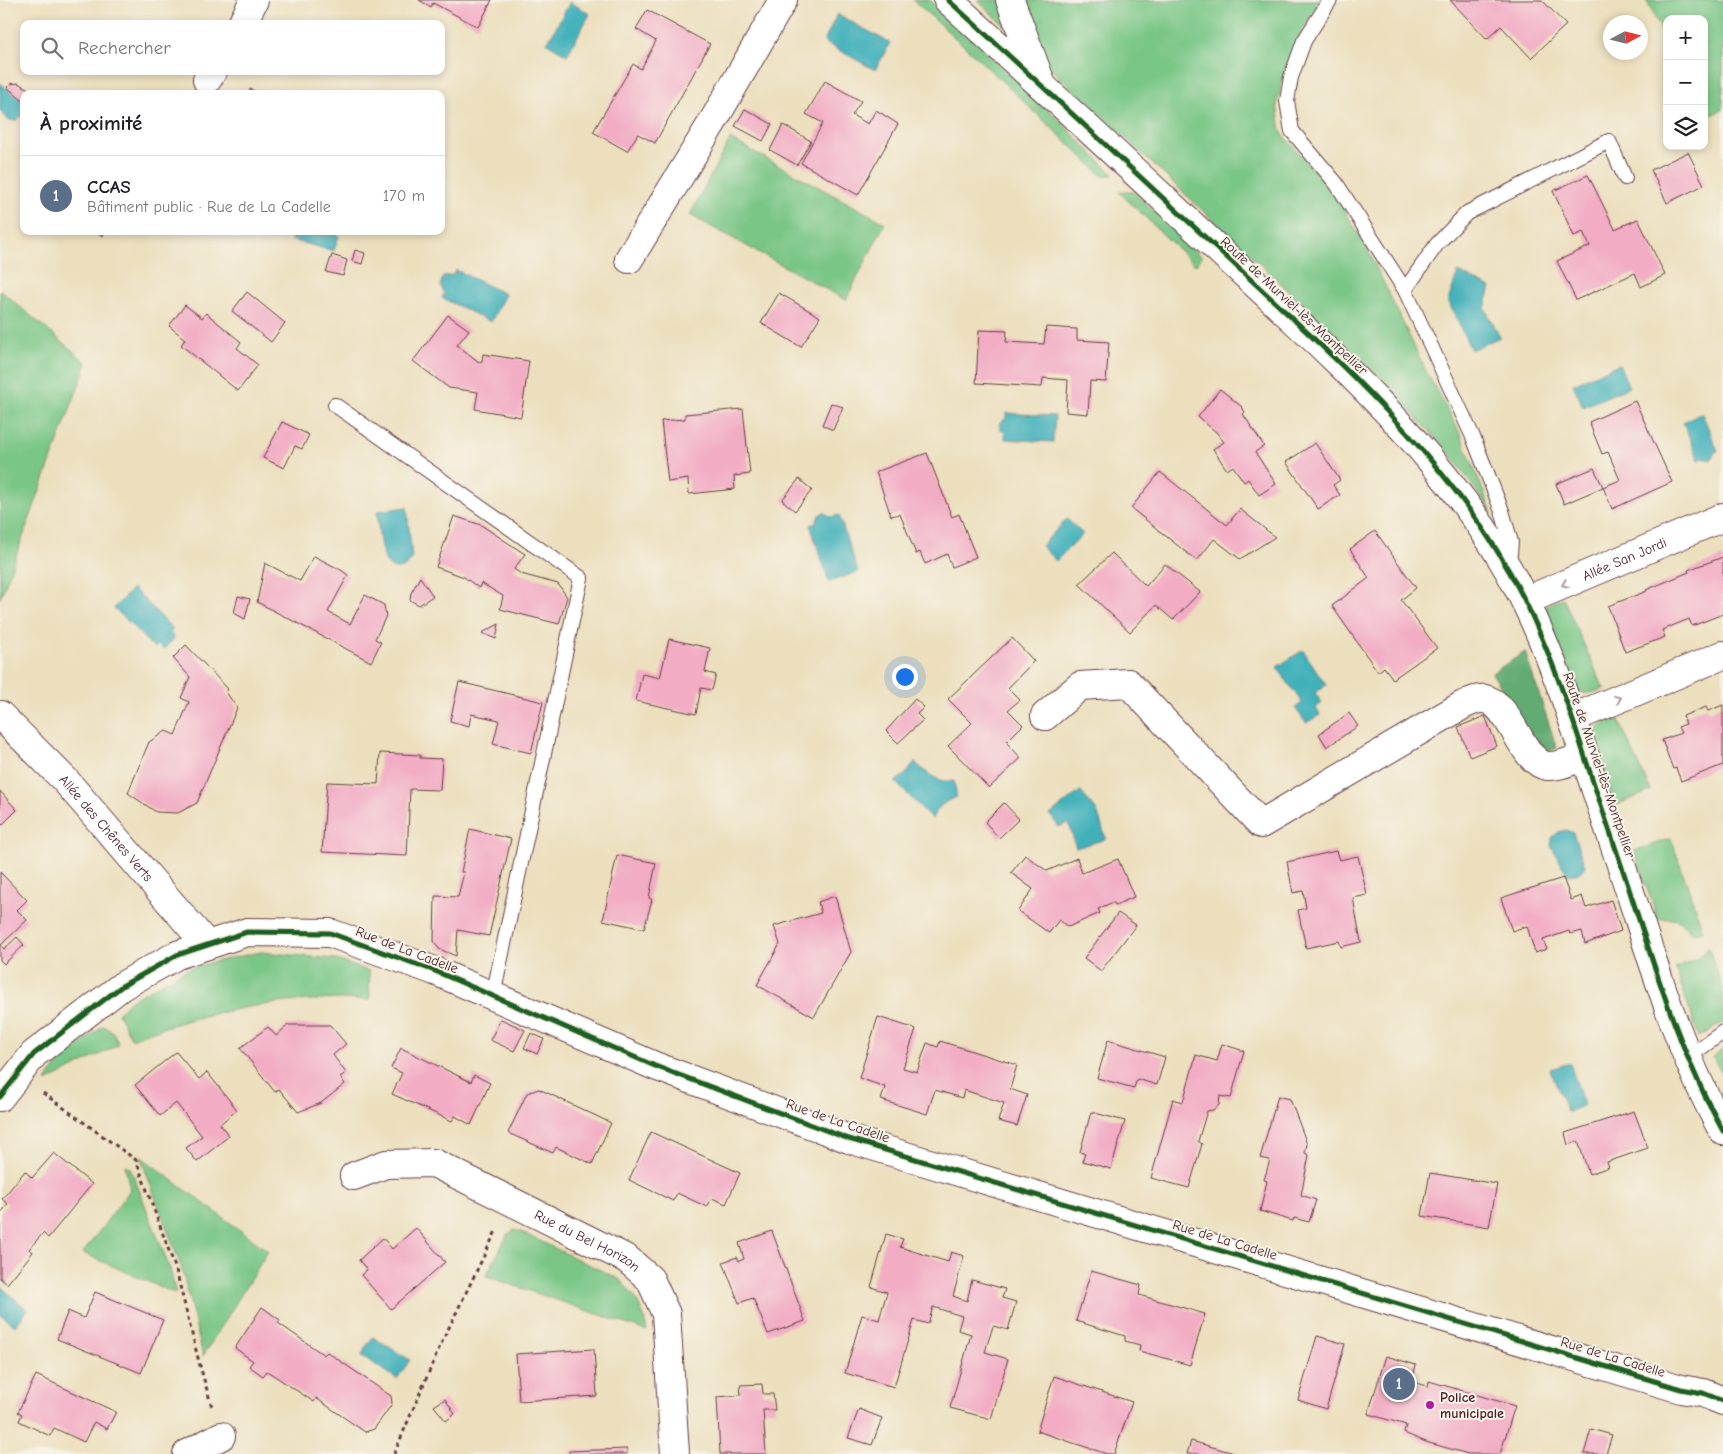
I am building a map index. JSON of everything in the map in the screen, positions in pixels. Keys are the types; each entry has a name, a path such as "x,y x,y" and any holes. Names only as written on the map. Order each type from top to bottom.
{"street":[{"path":"244,20 254,0"},
{"path":"629,259 712,123 783,0"},
{"name":"Route de Murviel-lès-Montpellier","path":"948,0 1042,85 1363,386 1422,449 1471,512 1509,569 1525,601 1559,681 1667,1002 1704,1094 1723,1131"},
{"path":"1010,0 1042,85"},
{"name":"Allée San Jordi","path":"1525,601 1723,517"},
{"path":"1573,718 1723,656"},
{"name":"Route de Murviel-lès-Montpellier","path":"1045,716 1080,686 1128,684 1261,824 1474,700 1485,699 1500,708 1529,752 1546,766 1554,766 1584,756"},
{"name":"Allée des Chênes Verts","path":"0,715 65,780 207,945"},
{"name":"Rue de La Cadelle","path":"0,1097 34,1054 122,986 176,955 247,932 330,933 435,971 655,1066 849,1139 1672,1386 1716,1393"},
{"name":"Rue du Bel Horizon","path":"354,1176 386,1164 434,1163 627,1259 650,1279 666,1314 675,1454"},
{"path":"187,1454 221,1436"}],"lane":[{"path":"1330,0 1304,41 1291,77 1287,102 1292,131 1336,183 1405,290 1473,436 1502,511 1510,542 1509,569"},
{"path":"1405,290 1437,244 1467,213 1609,141 1625,178"},
{"path":"336,405 581,578 493,996"},
{"path":"1688,1057 1723,1032"}],"path":[{"path":"18,1075 136,1160 176,1270 200,1366 221,1436"},
{"path":"394,1454 440,1346 511,1201"}],"green space":[{"path":"913,0 930,0 1056,117 1113,174 1104,177"},
{"path":"977,0 1320,0 1286,65 1277,104 1281,132 1334,194 1365,244 1427,373 1460,433 1492,513 1451,455 1388,386"},
{"path":"1646,0 1723,0 1723,110 1708,116 1708,15 1663,15 1663,33"},
{"path":"730,139 885,223 846,300 690,215"},
{"path":"1119,192 1134,192 1202,257 1195,265"},
{"path":"0,290 87,363 0,599"},
{"path":"1563,598 1604,689 1587,693 1577,690 1548,621 1546,610 1547,605"},
{"path":"1525,652 1557,748 1544,753 1492,673"},
{"path":"1616,714 1651,791 1616,805 1593,741 1595,729"},
{"path":"1671,838 1703,931 1695,933 1676,920 1658,919 1634,851"},
{"path":"1708,947 1723,989 1723,1023 1699,1037 1675,968 1698,958"},
{"path":"261,952 334,959 369,971 370,1000 311,1000 249,1007 187,1020 132,1039 118,1013 129,1001 187,969"},
{"path":"103,1026 114,1033 118,1045 46,1082 63,1059"},
{"path":"1723,1049 1723,1076 1713,1057"},
{"path":"140,1156 268,1251 203,1356 182,1269"},
{"path":"125,1165 130,1168 134,1177 170,1269 176,1294 83,1253 130,1190"},
{"path":"514,1230 619,1279 635,1297 643,1314 647,1331 486,1276 508,1234"}],"water":[{"path":"570,2 590,14 567,55 547,43"},
{"path":"837,14 890,43 875,70 824,42"},
{"path":"0,83 20,99 20,117 15,121 8,120 0,111"},
{"path":"293,235 339,236 334,251 291,240"},
{"path":"456,270 505,294 491,322 442,298 444,293 440,285 444,276 453,275"},
{"path":"1458,272 1491,288 1485,308 1500,337 1471,350 1448,301"},
{"path":"1619,364 1629,387 1583,407 1573,384"},
{"path":"1006,413 1055,416 1053,442 1005,439 1005,433 1000,429 999,424 1006,418"},
{"path":"1702,413 1718,451 1715,452 1711,460 1703,458 1699,460 1683,422"},
{"path":"407,507 412,558 406,566 397,569 391,567 386,562 383,554 377,511"},
{"path":"824,512 831,517 839,515 858,572 829,582 810,525 816,523 819,515"},
{"path":"1067,519 1083,534 1056,561 1041,546"},
{"path":"133,588 173,629 170,633 175,638 163,650 158,645 154,648 114,608"},
{"path":"1303,650 1326,685 1315,693 1322,703 1316,708 1320,715 1306,723 1295,708 1302,703 1277,667"},
{"path":"915,762 938,779 954,781 957,797 942,805 932,819 895,782 907,773"},
{"path":"1080,791 1097,811 1106,839 1076,848 1067,823 1059,827 1050,815"},
{"path":"1567,830 1573,833 1585,866 1580,872 1570,875 1567,874 1551,846 1552,838 1558,832"},
{"path":"1570,1063 1584,1105 1567,1112 1550,1069"},
{"path":"0,1286 28,1310 15,1326 0,1314"},
{"path":"373,1337 410,1360 397,1379 362,1356"}],"building":[{"path":"419,0 492,0 478,27 433,3 431,7"},
{"path":"1450,0 1542,0 1566,25 1531,58 1501,26 1487,39"},
{"path":"647,10 710,44 655,143 638,134 627,151 593,132 633,64 641,69 656,41 636,29"},
{"path":"825,81 861,101 852,115 868,124 876,110 898,124 858,195 801,163 823,123 806,114"},
{"path":"18,83 30,90 20,90 20,98 7,87 10,84"},
{"path":"745,109 772,124 763,141 735,126"},
{"path":"783,125 811,141 797,165 770,150"},
{"path":"1688,152 1704,185 1667,203 1651,170"},
{"path":"1588,175 1615,229 1638,219 1665,275 1641,287 1635,273 1576,300 1557,261 1590,246 1583,232 1574,236 1553,191"},
{"path":"355,250 365,253 362,264 352,261"},
{"path":"332,255 347,260 343,276 326,272"},
{"path":"247,292 285,323 271,342 232,311"},
{"path":"779,293 820,317 801,347 761,323"},
{"path":"185,305 202,318 206,313 241,342 237,348 258,365 238,391 181,345 185,339 169,326"},
{"path":"448,315 469,330 457,345 479,362 482,361 483,354 529,361 521,417 475,409 478,392 449,388 413,361"},
{"path":"1046,327 1077,329 1077,340 1109,342 1106,382 1090,381 1088,414 1066,412 1068,380 1043,378 1042,387 976,383 979,330 1007,331 1006,342 1044,344"},
{"path":"1220,389 1242,407 1245,412 1243,414 1264,446 1255,452 1276,484 1259,495 1248,479 1244,482 1233,466 1227,470 1213,449 1224,442 1216,432 1198,417"},
{"path":"1635,401 1672,482 1612,509 1603,487 1620,480 1608,452 1602,454 1589,422"},
{"path":"831,403 843,407 833,430 822,425"},
{"path":"743,409 750,474 734,476 735,489 689,494 688,479 668,482 661,421 685,419 685,414"},
{"path":"282,422 309,435 302,449 295,446 284,468 263,458"},
{"path":"1315,443 1340,480 1333,485 1340,495 1318,509 1286,462"},
{"path":"927,453 952,517 959,514 976,557 952,567 947,554 925,564 920,552 916,554 900,514 891,516 876,472"},
{"path":"1594,468 1603,487 1564,504 1556,484"},
{"path":"1160,472 1227,525 1240,509 1275,537 1240,559 1214,539 1197,561 1131,508"},
{"path":"799,479 812,490 795,511 782,500"},
{"path":"454,516 481,525 525,554 514,569 521,574 558,584 567,597 559,624 500,609 503,596 481,583 479,588 464,577 436,567"},
{"path":"1375,531 1416,588 1401,600 1437,648 1393,679 1384,667 1378,672 1332,606 1369,578 1350,549"},
{"path":"1112,553 1146,586 1165,564 1200,592 1173,620 1156,605 1130,632 1079,584"},
{"path":"314,556 348,575 328,612 350,624 365,595 384,605 386,616 375,639 381,642 371,662 257,602 265,563 300,581"},
{"path":"1723,557 1723,614 1692,626 1689,619 1662,630 1665,637 1625,652 1608,606 1647,591 1689,572 1688,570"},
{"path":"420,577 433,596 419,605 410,600 411,593"},
{"path":"238,596 250,599 245,619 234,613"},
{"path":"499,624 496,639 482,633"},
{"path":"1012,638 1034,661 1008,688 1020,700 1008,710 1023,725 1006,742 1021,758 989,788 948,746 972,723 948,699"},
{"path":"669,639 710,648 705,672 716,675 712,690 701,688 696,714 636,701 642,674 660,678"},
{"path":"186,645 228,689 226,692 237,708 197,803 178,813 156,812 128,793 149,742 166,731 175,735 189,702 181,698 190,677 173,658"},
{"path":"459,682 543,702 531,753 493,744 499,720 471,714 469,726 450,721"},
{"path":"915,699 924,707 917,714 923,720 898,743 886,731"},
{"path":"1723,705 1723,765 1681,781 1676,768 1673,769 1662,740 1681,733 1678,727 1686,724 1683,716 1706,707 1708,711"},
{"path":"1349,713 1358,726 1327,747 1319,734"},
{"path":"1485,716 1497,746 1470,757 1458,727"},
{"path":"380,753 420,755 420,758 442,759 440,790 410,789 407,856 322,852 327,782 378,784"},
{"path":"0,791 17,810 0,827"},
{"path":"1004,803 1019,819 999,838 985,822"},
{"path":"470,829 511,839 489,936 458,930 456,956 439,949 434,941 435,896 458,897 464,872 461,872"},
{"path":"1336,851 1339,860 1358,856 1367,895 1353,898 1361,942 1341,947 1339,941 1306,948 1298,910 1306,908 1303,891 1293,893 1287,862"},
{"path":"617,855 656,863 649,898 652,900 644,929 603,920"},
{"path":"1025,855 1047,871 1077,858 1082,873 1118,859 1134,897 1115,905 1113,902 1098,909 1100,913 1068,927 1059,920 1049,933 1018,911 1033,889 1011,873"},
{"path":"0,872 27,900 17,910 27,920 1,945 4,949 17,937 24,945 4,964 0,960"},
{"path":"1563,878 1571,900 1582,896 1586,908 1611,900 1621,931 1585,944 1582,931 1570,934 1569,931 1543,940 1547,949 1535,953 1527,926 1512,931 1501,898"},
{"path":"835,896 851,952 814,1017 757,985 780,944 774,926 821,913 818,902"},
{"path":"1118,913 1136,925 1101,971 1084,958"},
{"path":"878,1017 916,1029 903,1068 917,1072 927,1043 938,1047 940,1041 1017,1065 1010,1089 1027,1095 1017,1126 998,1121 1004,1103 964,1090 962,1098 935,1090 927,1114 881,1100 885,1087 859,1078"},
{"path":"501,1019 525,1030 514,1051 490,1040"},
{"path":"288,1025 330,1025 346,1044 333,1055 346,1073 340,1077 345,1084 321,1103 298,1112 279,1089 275,1092 240,1048 268,1027 276,1036"},
{"path":"531,1033 544,1039 537,1054 524,1048"},
{"path":"1108,1040 1165,1057 1157,1085 1137,1079 1134,1088 1097,1078"},
{"path":"1222,1044 1244,1051 1231,1098 1220,1096 1219,1105 1213,1110 1207,1111 1198,1141 1202,1144 1189,1188 1151,1178 1173,1099 1183,1102 1196,1055 1217,1061"},
{"path":"401,1048 471,1082 474,1075 490,1083 471,1125 455,1116 452,1121 392,1094 402,1073 391,1068"},
{"path":"176,1052 199,1079 207,1072 237,1110 220,1124 229,1136 197,1162 186,1148 202,1136 176,1103 160,1116 135,1085"},
{"path":"539,1089 611,1123 592,1164 556,1147 553,1153 508,1133 527,1093"},
{"path":"1278,1096 1290,1099 1307,1144 1305,1153 1309,1155 1301,1195 1316,1200 1309,1222 1294,1218 1293,1221 1260,1211 1267,1181 1264,1180 1270,1160 1260,1158"},
{"path":"1634,1111 1648,1148 1607,1162 1609,1167 1589,1174 1578,1141 1568,1145 1565,1133"},
{"path":"1091,1112 1125,1121 1111,1169 1082,1161 1085,1154 1080,1152"},
{"path":"651,1132 740,1173 726,1204 712,1198 707,1207 677,1193 673,1201 629,1180"},
{"path":"54,1153 92,1184 48,1238 43,1233 29,1249 33,1252 7,1284 0,1278 0,1214 8,1204 2,1199 25,1171 32,1178"},
{"path":"1430,1173 1497,1184 1489,1227 1422,1216"},
{"path":"416,1228 445,1262 391,1309 361,1275 367,1270 359,1260 383,1238 392,1249"},
{"path":"772,1231 805,1321 768,1334 753,1298 739,1303 723,1262 737,1257 739,1261 744,1259 739,1243"},
{"path":"886,1234 903,1239 900,1247 948,1262 951,1252 964,1256 953,1296 967,1301 972,1280 1005,1289 1002,1298 1016,1302 1008,1330 993,1326 985,1352 1008,1359 991,1419 950,1408 971,1334 958,1330 962,1316 933,1307 928,1324 914,1320 894,1387 845,1373 862,1315 879,1320 887,1292 871,1287"},
{"path":"1091,1271 1141,1285 1139,1295 1205,1314 1190,1365 1139,1351 1140,1345 1125,1341 1125,1336 1076,1321"},
{"path":"95,1292 163,1320 141,1373 57,1339 68,1311 84,1318"},
{"path":"262,1307 280,1320 278,1323 324,1355 327,1352 391,1396 392,1404 374,1429 365,1432 316,1398 314,1402 267,1371 263,1376 249,1366 253,1361 235,1348"},
{"path":"1317,1336 1345,1344 1326,1409 1298,1400"},
{"path":"594,1349 597,1396 519,1401 516,1354"},
{"name":"Police municipale","path":"1386,1356 1416,1365 1412,1382 1428,1386 1429,1381 1515,1406 1500,1454 1468,1454 1426,1442 1404,1433 1406,1425 1368,1414"},
{"path":"36,1375 116,1412 107,1429 94,1422 84,1442 54,1428 50,1436 19,1421 22,1414 18,1412"},
{"path":"1054,1376 1132,1402 1114,1454 1107,1454 1037,1431"},
{"path":"762,1384 763,1394 773,1394 775,1410 763,1410 766,1454 720,1454 717,1397 741,1395 740,1385"},
{"path":"445,1399 455,1414 446,1421 434,1406"},
{"path":"859,1409 882,1418 872,1445 848,1438"},
{"path":"1591,1429 1612,1435 1606,1454 1584,1454"},
{"path":"1191,1441 1234,1453 1234,1454 1187,1454"},
{"path":"627,1449 627,1454 569,1454 569,1451"}],"cycle path":[{"path":"948,0 1314,338 1393,418 1430,459 1465,503 1496,549 1523,597 1549,655 1571,714 1671,1015 1695,1074 1723,1131"},
{"path":"0,1097 34,1054 122,986 177,955 247,932 330,933 435,971 655,1066 849,1139 1681,1389 1703,1393 1723,1401"}],"place":[{"name":"CCAS","path":"1399,1384"},
{"name":"Police municipale","path":"1430,1405"}]}
